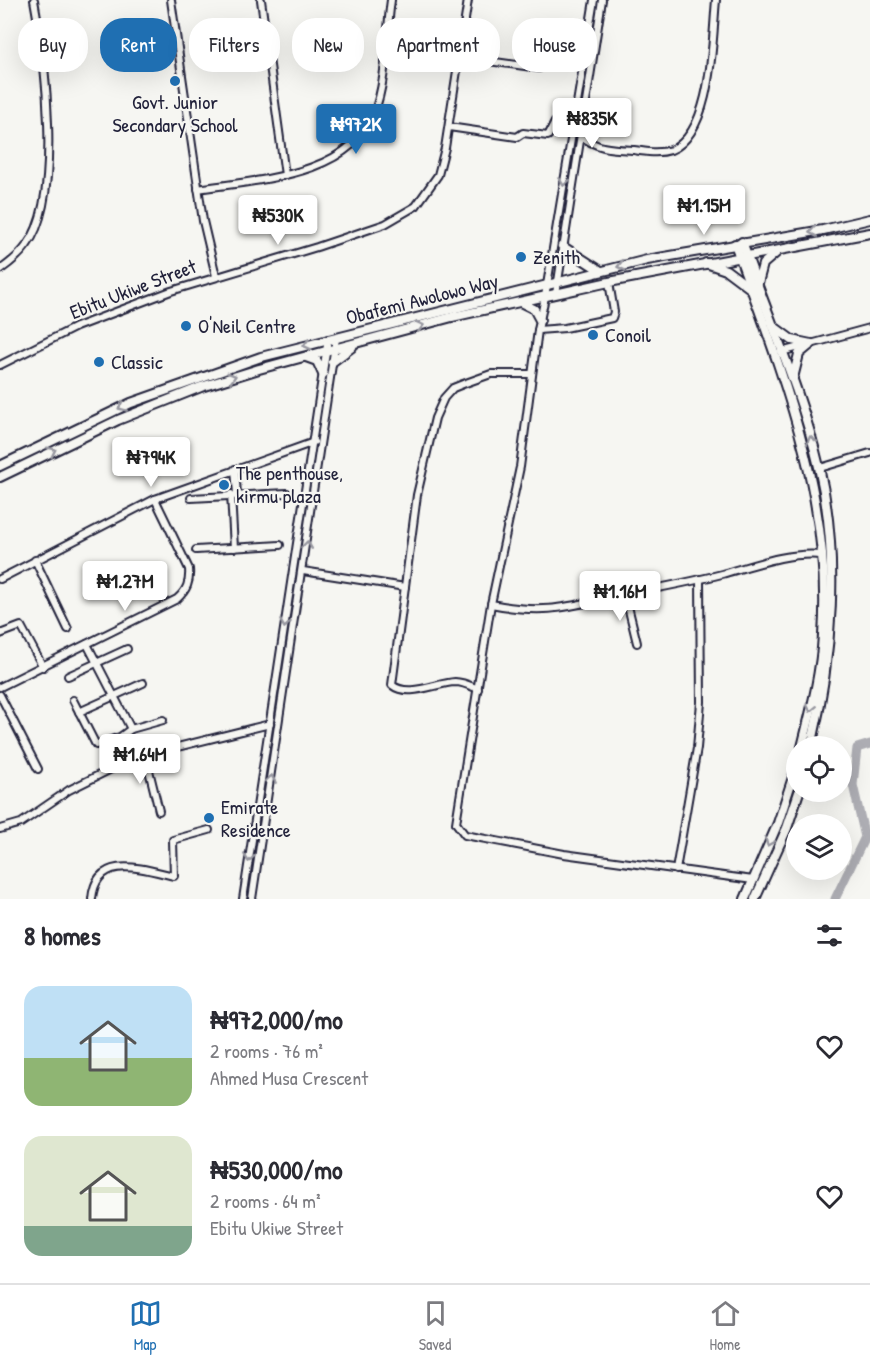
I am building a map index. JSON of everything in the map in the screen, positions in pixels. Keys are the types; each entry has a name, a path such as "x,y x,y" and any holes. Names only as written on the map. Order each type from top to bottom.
{"main road":[{"name":"Obafemi Awolowo Way","path":"0,466 81,426 167,389 232,366 664,256 823,230 870,219"},
{"name":"Obafemi Awolowo Way","path":"0,477 153,405 229,378 301,357 367,339 609,282 702,262 780,251 870,233"},
{"path":"739,243 778,353 792,383 820,468 830,557 831,637 824,655 805,736"},
{"path":"562,246 582,261 601,271"},
{"path":"755,289 763,264 780,251"},
{"path":"702,262 726,270 755,289 772,325 810,470 819,522 824,600 824,655 813,736"},
{"path":"520,303 534,309 540,320"},
{"path":"772,325 792,340 811,344"},
{"path":"332,362 341,353 367,339"},
{"path":"792,383 799,354 811,344"},
{"path":"301,357 317,361 323,374"},
{"path":"745,899 778,823 786,799"},
{"path":"755,899 787,828 796,802"}],"street":[{"path":"0,270 28,244 40,218 46,184 48,111 34,0"},
{"path":"171,0 206,241 216,276"},
{"path":"261,0 285,175"},
{"path":"389,18 391,0"},
{"name":"Ebitu Ukiwe Street","path":"465,18 468,0"},
{"path":"594,0 538,330 520,467 491,604 456,823 463,834 564,854 753,880"},
{"path":"556,294 603,0"},
{"path":"578,158 588,147 594,145 661,153 672,149 690,134 697,125 704,102 716,0"},
{"path":"198,189 285,175 314,168 332,159 360,136 369,124 379,96 382,72"},
{"name":"Ebitu Ukiwe Street","path":"0,364 76,327 216,276 317,247 385,224 406,213 416,206 438,175 449,127 457,72"},
{"path":"449,127 517,137 523,133 548,136 555,122"},
{"path":"582,136 594,145"},
{"path":"538,330 565,328 612,318 614,312 609,282"},
{"path":"778,353 870,328"},
{"path":"252,899 303,571 332,362 332,339"},
{"path":"243,899 323,374 331,349"},
{"path":"478,689 455,682 411,690 392,685 417,495 435,418 444,398 453,388 490,374 532,374"},
{"path":"0,579 155,499 321,439"},
{"path":"820,468 870,453"},
{"path":"234,548 236,469"},
{"path":"191,498 286,493"},
{"path":"0,687 177,599 190,580 189,569 155,499"},
{"path":"196,550 280,545"},
{"path":"491,604 543,611 574,608 625,594 700,579 778,558 806,554 821,555"},
{"path":"35,561 68,629"},
{"path":"303,571 405,587"},
{"path":"676,870 697,748 701,702 700,579"},
{"path":"625,594 637,643"},
{"path":"0,634 14,627 23,628 43,667"},
{"path":"87,644 131,729"},
{"path":"68,676 127,650"},
{"path":"79,712 143,683"},
{"path":"0,695 38,769"},
{"path":"74,700 96,745 115,739 131,729 163,720"},
{"path":"0,829 21,823 69,790 145,753 270,724"},
{"path":"145,753 159,811"},
{"path":"92,899 93,888 100,875 112,868 128,867 174,876 173,840 209,830"}],"waterway":[{"path":"835,899 865,837 853,785 857,748 870,744"}],"place":[{"name":"Govt. Junior Secondary School","path":"175,81"},
{"name":"Zenith","path":"521,257"},
{"name":"O'Neil Centre","path":"186,326"},
{"name":"Conoil","path":"593,335"},
{"name":"Classic","path":"99,362"},
{"name":"The penthouse, kirmu plaza","path":"224,485"},
{"name":"Emirate Residence","path":"209,818"}]}
